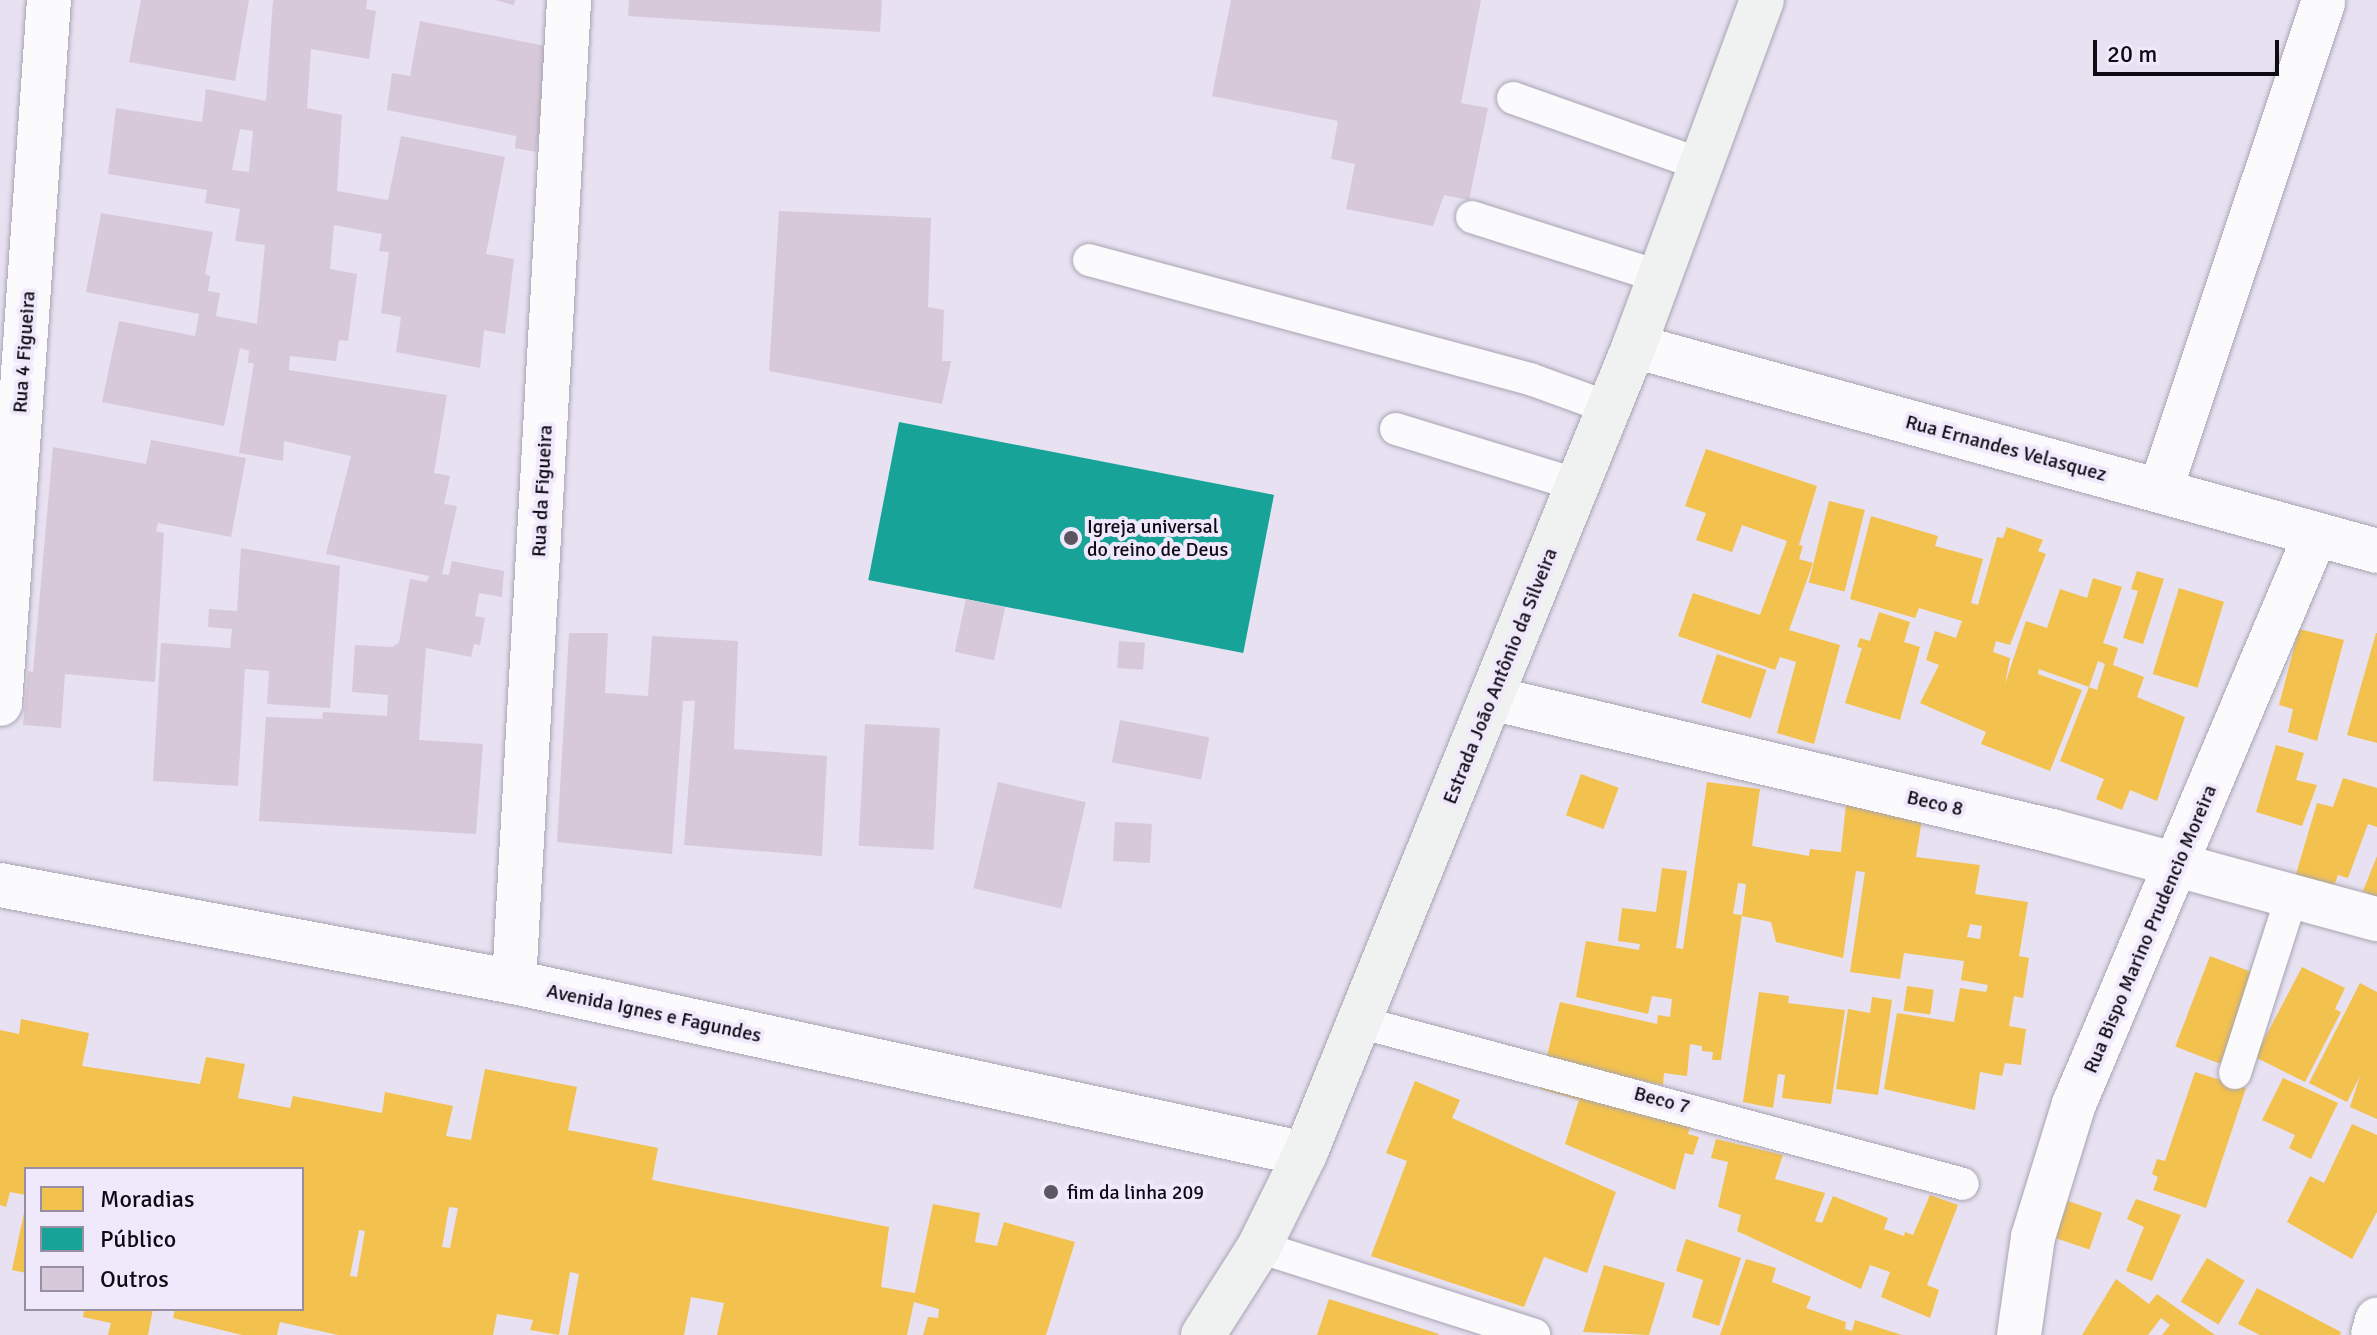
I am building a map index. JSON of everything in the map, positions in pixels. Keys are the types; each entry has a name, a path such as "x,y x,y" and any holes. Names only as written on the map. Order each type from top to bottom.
{"main road":[{"name":"Estrada João Antônio da Silveira","path":"1203,1335 1259,1247 1305,1154 1610,408 1762,0"}],"street":[{"name":"Rua 4 Figueira","path":"0,704 49,0"},
{"name":"Rua da Figueira","path":"514,982 569,0"},
{"path":"2160,491 2323,3"},
{"name":"Rua Ernandes Velasquez","path":"1634,346 2377,551"},
{"name":"Rua Bispo Marino Prudencio Moreira","path":"2019,1335 2033,1237 2074,1104 2316,534"},
{"name":"Beco 8","path":"1491,698 2052,831 2291,899 2377,919"},
{"name":"Avenida Ignes e Fagundes","path":"0,885 514,982 1305,1154"},
{"path":"2373,1335 2377,1320"}],"lane":[{"path":"1513,98 1702,165"},
{"path":"1472,217 1661,277"},
{"path":"1089,260 1530,379 1610,408"},
{"path":"1396,429 1578,485"},
{"path":"2235,1073 2291,899"},
{"name":"Beco 7","path":"1359,1022 1963,1184"},
{"path":"1259,1247 1534,1335"}],"building: Moradias":[{"path":"1706,449 1817,486 1799,545 1803,546 1799,559 1813,563 1789,630 1840,645 1814,744 1777,733 1796,662 1780,657 1775,670 1678,636 1693,593 1760,615 1787,541 1742,525 1732,552 1696,540 1706,513 1685,506"},
{"path":"1829,501 1865,510 1845,591 1809,583"},
{"path":"1871,516 1938,536 1935,546 1983,559 1971,603 1978,605 1997,537 2003,538 2007,527 2043,540 2038,551 2046,554 2010,645 1996,641 1993,652 2010,658 2005,684 2026,621 2047,628 2060,589 2087,598 2093,578 2122,587 2103,643 2118,648 2113,665 2144,677 2137,697 2185,717 2157,801 2130,790 2122,810 2096,799 2104,779 2060,761 2089,687 2039,669 2038,674 2082,690 2050,771 1981,744 1986,732 1920,703 1939,665 1926,660 1935,631 1956,638 1962,621 1919,608 1915,618 1850,599","holes":["2098,661 2105,664 2097,690 2089,687"]},
{"path":"2137,571 2164,579 2143,644 2123,638 2138,591 2131,589"},
{"path":"2179,588 2224,602 2198,688 2153,674"},
{"path":"1879,612 1910,622 1904,642 1920,647 1900,720 1845,703 1862,648 1857,647 1860,638 1870,641"},
{"path":"2299,629 2344,640 2317,741 2288,732 2293,709 2279,705"},
{"path":"2377,633 2377,743 2347,735"},
{"path":"1717,654 1766,670 1751,719 1701,703"},
{"path":"2276,745 2304,753 2296,780 2317,785 2302,826 2256,812"},
{"path":"1581,774 1619,788 1604,829 1566,815"},
{"path":"2343,778 2377,788 2377,827 2368,824 2348,878 2338,875 2331,894 2293,884 2317,803 2333,807"},
{"path":"1707,782 1760,789 1752,846 1809,856 1810,849 1841,852 1846,804 1922,819 1916,857 1980,865 1975,894 2028,902 2019,956 2029,958 2023,998 2014,996 2009,1026 2026,1029 2021,1065 2005,1063 2002,1076 1980,1072 1975,1110 1884,1089 1897,1013 1954,1022 1960,988 1986,992 1988,985 1961,980 1964,961 1904,953 1900,979 1850,972 1865,872 1856,871 1843,958 1776,942 1771,922 1742,916 1746,884 1738,883 1733,914 1742,915 1721,1060 1712,1060 1713,1052 1702,1051 1702,1046 1690,1044 1687,1076 1664,1073 1663,1085 1546,1060 1560,1002 1657,1024 1658,1015 1670,1017 1672,999 1652,996 1648,1014 1576,997 1586,941 1639,950 1640,944 1618,941 1622,908 1656,912 1662,868 1687,871 1676,948 1683,949","holes":["1970,924 1982,926 1980,939 1967,937"]},
{"path":"2377,856 2377,897 2363,891"},
{"path":"2210,956 2255,973 2220,1064 2175,1047"},
{"path":"2302,967 2345,988 2335,1009 2341,1012 2305,1082 2255,1057"},
{"path":"2360,983 2377,992 2377,1119 2350,1107 2360,1076 2347,1102 2309,1083"},
{"path":"1907,986 1934,990 1930,1015 1904,1011"},
{"path":"1759,992 1789,996 1788,1003 1845,1010 1831,1104 1782,1098 1785,1075 1778,1074 1773,1108 1743,1102"},
{"path":"1872,997 1892,1000 1878,1095 1836,1089 1848,1009 1870,1013"},
{"path":"21,1019 89,1033 82,1066 200,1084 206,1057 245,1064 238,1098 290,1108 293,1096 382,1113 385,1092 453,1106 446,1136 471,1140 485,1069 577,1087 568,1130 658,1148 652,1180 889,1227 881,1287 915,1293 933,1204 980,1213 975,1242 997,1246 1004,1222 1075,1242 1046,1335 923,1335 928,1317 938,1318 939,1309 914,1302 907,1335 717,1335 724,1303 691,1297 684,1335 568,1335 579,1274 570,1272 559,1335 530,1330 533,1320 497,1314 493,1335 338,1335 280,1322 277,1335 242,1335 173,1318 175,1311 304,1311 304,1167 24,1167 24,1195 10,1192 6,1207 0,1205 0,1030 19,1034","holes":["449,1207 458,1208 450,1248 442,1247","359,1230 365,1231 357,1277 350,1276"]},
{"path":"2195,1072 2246,1088 2206,1208 2153,1190 2158,1177 2152,1174 2157,1159 2165,1161"},
{"path":"1547,1074 1694,1113 1688,1134 1699,1137 1693,1155 1685,1153 1675,1190 1565,1144 1579,1100 1540,1089"},
{"path":"2283,1078 2338,1103 2311,1159 2289,1148 2295,1135 2262,1120"},
{"path":"1415,1081 1460,1100 1452,1118 1616,1192 1587,1273 1544,1257 1524,1307 1371,1256 1407,1161 1386,1153"},
{"path":"2352,1124 2377,1135 2377,1212 2352,1259 2287,1222 2310,1176 2324,1183"},
{"path":"1716,1139 1783,1155 1775,1179 1825,1193 1815,1221 1822,1223 1833,1196 1888,1218 1884,1229 1904,1236 1905,1232 1913,1235 1930,1195 1958,1205 1927,1285 1939,1290 1930,1318 1881,1297 1890,1272 1870,1265 1861,1289 1737,1231 1741,1215 1718,1207 1728,1162 1711,1158"},
{"path":"2136,1199 2181,1215 2152,1281 2126,1271 2144,1227 2127,1219"},
{"path":"2068,1201 2102,1213 2089,1250 2055,1238"},
{"path":"24,1213 24,1273 12,1270"},
{"path":"1686,1239 1741,1258 1719,1326 1692,1317 1703,1280 1676,1271"},
{"path":"2207,1258 2245,1281 2218,1324 2181,1302"},
{"path":"1746,1259 1776,1268 1772,1282 1811,1297 1806,1308 1846,1322 1845,1329 1852,1331 1855,1320 1902,1335 1720,1335"},
{"path":"1604,1265 1665,1283 1649,1335 1583,1332"},
{"path":"2116,1279 2149,1304 2157,1294 2215,1335 2162,1335 2170,1325 2161,1318 2148,1335 2082,1335"},
{"path":"2257,1288 2341,1332 2340,1335 2260,1335 2238,1324"},
{"path":"1329,1299 1439,1334 1317,1335"},
{"path":"84,1311 153,1311 148,1335 108,1335 111,1323 83,1317"}],"building: Público":[{"name":"Igreja universal do reino de Deus","path":"899,422 1274,495 1243,653 868,580"}],"building: Outros":[{"path":"141,0 249,0 235,81 129,62"},
{"path":"273,0 367,0 366,9 376,11 369,59 311,49 307,108 342,115 337,191 388,200 401,136 505,157 486,254 514,259 505,334 484,330 480,368 396,352 401,317 381,313 389,252 379,251 382,234 334,225 330,269 357,274 348,341 339,340 336,361 290,356 289,370 447,395 434,473 450,476 444,504 457,506 442,574 449,575 452,561 504,571 502,597 479,593 475,616 485,618 480,645 474,644 471,657 426,648 419,740 483,744 476,834 259,821 266,717 322,719 323,712 387,716 388,695 352,692 355,645 392,647 399,643 410,579 427,582 429,576 326,554 351,456 284,441 283,461 239,453 254,363 248,363 249,351 240,348 224,426 102,402 119,321 195,336 199,314 86,292 101,213 213,232 205,274 210,276 208,291 220,293 216,316 257,324 265,245 235,241 240,209 205,203 207,190 108,174 116,108 202,122 206,89 266,101","holes":["240,129 253,131 249,172 232,170"]},
{"path":"495,0 515,0 514,5"},
{"path":"629,0 882,0 880,32 628,16"},
{"path":"1231,0 1481,0 1461,103 1488,108 1469,200 1444,195 1433,226 1346,209 1355,164 1331,159 1338,121 1212,96"},
{"path":"420,21 550,47 536,152 515,148 516,136 387,110 392,73 410,76"},
{"path":"779,211 931,218 928,307 944,310 942,361 951,361 942,404 769,371"},
{"path":"151,440 246,458 231,537 158,523 156,531 164,533 155,682 65,674 61,728 23,725 28,671 33,672 53,447 146,464"},
{"path":"241,548 340,566 330,708 267,704 269,671 245,669 238,786 153,781 161,643 230,648 232,629 208,627 209,609 237,611"},
{"path":"966,599 1005,607 994,660 955,652"},
{"path":"569,633 608,633 605,693 648,696 652,636 738,641 734,749 827,756 822,856 684,845 695,701 683,701 672,854 557,842"},
{"path":"1119,641 1145,643 1143,670 1117,668"},
{"path":"1120,720 1209,737 1201,780 1112,762"},
{"path":"865,724 940,728 934,850 859,846"},
{"path":"998,782 1086,802 1061,908 973,888"},
{"path":"1115,822 1152,824 1150,863 1113,861"}],"place":[{"name":"Igreja universal do reino de Deus","path":"1071,538"},
{"name":"fim da linha 209","path":"1051,1192"}]}
